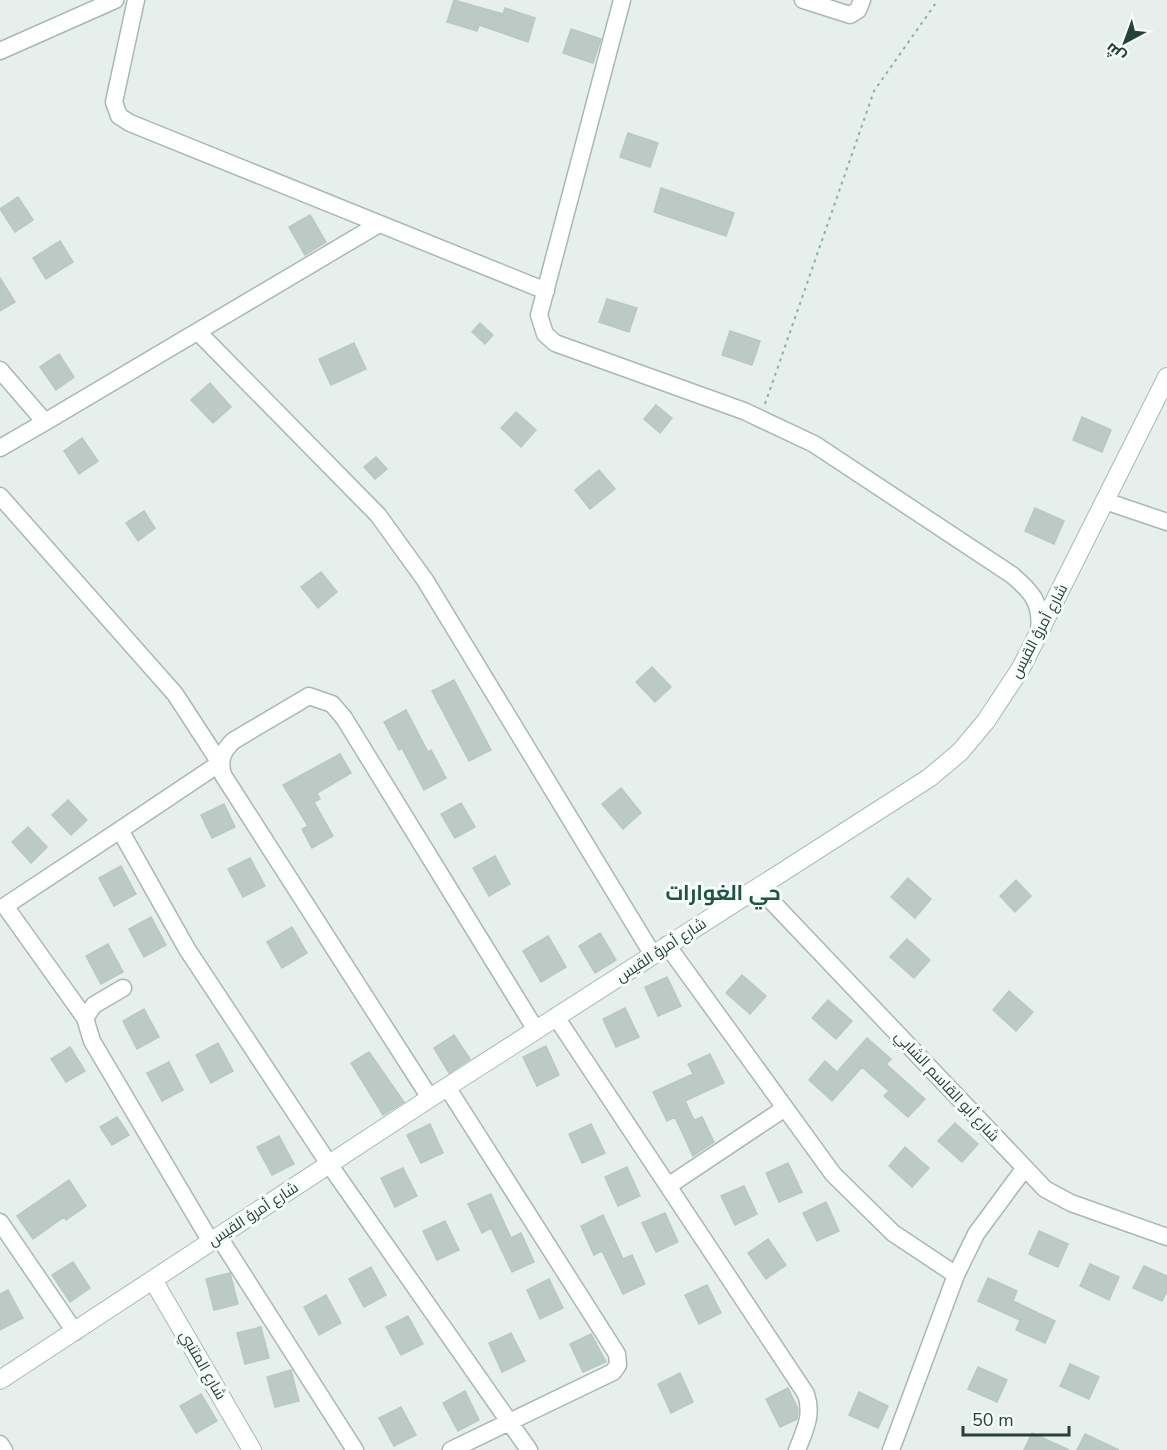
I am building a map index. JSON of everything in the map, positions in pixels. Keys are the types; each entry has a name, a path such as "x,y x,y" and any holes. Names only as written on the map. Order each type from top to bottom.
{"street":[{"path":"0,51 114,0"},
{"path":"136,0 114,102 119,116 130,123 546,291"},
{"path":"622,0 539,315 545,334 555,343 760,418 814,444 1012,575 1033,592 1041,612 1039,634"},
{"path":"803,0 850,15 858,10 862,0"},
{"path":"0,448 380,224"},
{"path":"198,333 378,515 425,580 660,950 834,1174 893,1233 956,1275"},
{"path":"0,370 45,422"},
{"name":"شارع أمرؤ القيس","path":"0,1380 430,1098 929,778 960,752 986,721 1021,668 1167,377"},
{"path":"0,496 175,694 220,763 227,781 430,1098"},
{"path":"1105,501 1167,522"},
{"path":"355,1450 215,1239 92,1041 85,1018 3,908 220,763 224,751 233,741 309,696 332,704 344,718 536,1030"},
{"path":"120,830 187,949 329,1164 529,1450"},
{"name":"شارع أبو القاسم الشابي","path":"758,886 1045,1189 1071,1203 1167,1237"},
{"path":"85,1018 94,1005 123,988"},
{"path":"556,1017 806,1394 810,1405 809,1420 796,1450"},
{"path":"447,1087 617,1354 618,1365 613,1372 451,1450"},
{"path":"668,1186 785,1108"},
{"path":"891,1450 956,1275 976,1234 1024,1169"},
{"path":"0,1222 75,1332"},
{"name":"شارع المتنبي","path":"153,1280 252,1450"},
{"path":"0,1444 4,1450"}],"path":[{"path":"760,418 874,91 938,0"}],"building":[{"path":"454,0 503,14 505,8 535,18 528,42 479,25 477,31 447,22"},
{"path":"571,29 601,39 593,63 563,53"},
{"path":"628,133 658,143 650,167 620,157"},
{"path":"661,188 734,213 726,236 654,212"},
{"path":"18,197 33,220 15,232 0,209"},
{"path":"310,215 326,242 305,255 289,227"},
{"path":"60,241 73,262 46,279 33,258"},
{"path":"0,278 15,302 0,311"},
{"path":"607,299 637,308 629,332 599,322"},
{"path":"480,323 493,335 485,344 472,332"},
{"path":"730,331 760,341 752,365 722,355"},
{"path":"354,343 366,369 331,385 319,359"},
{"path":"59,354 74,377 56,390 40,367"},
{"path":"210,383 231,407 213,423 191,400"},
{"path":"656,405 672,418 660,433 644,419"},
{"path":"516,412 536,430 521,447 501,428"},
{"path":"1082,417 1111,430 1102,452 1073,440"},
{"path":"82,438 98,461 79,474 64,451"},
{"path":"376,457 387,469 375,479 364,467"},
{"path":"599,470 615,489 590,509 575,490"},
{"path":"1035,508 1064,521 1054,544 1025,531"},
{"path":"144,511 155,528 138,541 126,523"},
{"path":"321,572 337,592 318,608 301,587"},
{"path":"652,667 671,687 655,702 636,682"},
{"path":"454,680 491,750 469,761 432,691"},
{"path":"406,710 428,752 431,750 446,778 424,790 402,748 399,750 384,722"},
{"path":"340,754 351,773 317,793 320,799 314,802 333,836 312,848 302,829 308,826 283,785"},
{"path":"621,788 641,813 623,829 602,804"},
{"path":"68,800 87,820 71,835 52,815"},
{"path":"461,803 475,827 455,838 441,814"},
{"path":"224,804 235,827 212,838 201,815"},
{"path":"28,827 47,847 31,863 12,842"},
{"path":"495,856 510,884 489,896 473,868"},
{"path":"250,858 265,886 243,897 228,869"},
{"path":"121,866 136,894 114,906 99,878"},
{"path":"908,878 931,899 915,918 891,897"},
{"path":"1016,880 1031,896 1015,912 1000,896"},
{"path":"151,917 166,945 144,957 129,929"},
{"path":"292,927 307,953 282,968 267,942"},
{"path":"600,933 616,960 595,973 579,946"},
{"path":"548,936 566,967 541,982 523,951"},
{"path":"907,939 930,960 914,978 890,957"},
{"path":"108,944 123,972 101,984 86,956"},
{"path":"742,975 766,996 750,1014 726,993"},
{"path":"667,977 681,1006 658,1016 645,987"},
{"path":"1009,991 1033,1012 1016,1031 993,1010"},
{"path":"828,1000 852,1021 836,1039 812,1018"},
{"path":"625,1008 639,1037 616,1047 603,1019"},
{"path":"144,1009 159,1037 137,1049 123,1021"},
{"path":"454,1035 470,1059 449,1073 434,1048"},
{"path":"867,1038 891,1059 886,1064 925,1099 908,1117 884,1096 889,1091 862,1067 832,1101 809,1080 825,1061 837,1072"},
{"path":"218,1043 233,1071 211,1083 196,1055"},
{"path":"546,1046 559,1075 537,1086 523,1057"},
{"path":"70,1047 85,1071 66,1082 51,1059"},
{"path":"369,1052 404,1102 383,1115 351,1063"},
{"path":"710,1054 724,1083 685,1101 694,1120 702,1117 714,1142 693,1156 675,1117 667,1121 653,1092 693,1074 688,1064"},
{"path":"169,1062 183,1090 162,1101 147,1073"},
{"path":"117,1117 129,1135 112,1145 100,1127"},
{"path":"955,1123 978,1144 962,1162 938,1141"},
{"path":"430,1124 443,1153 421,1163 407,1135"},
{"path":"591,1124 605,1153 582,1163 569,1134"},
{"path":"279,1136 294,1164 272,1175 257,1147"},
{"path":"905,1147 929,1168 912,1187 889,1166"},
{"path":"788,1163 802,1192 779,1202 766,1173"},
{"path":"627,1167 640,1196 618,1206 605,1177"},
{"path":"403,1168 417,1196 395,1207 381,1178"},
{"path":"69,1180 86,1206 66,1220 64,1217 33,1239 17,1216"},
{"path":"744,1186 757,1214 735,1225 721,1196"},
{"path":"491,1194 511,1238 521,1233 534,1262 512,1272 491,1228 482,1233 468,1204"},
{"path":"826,1202 839,1231 817,1241 803,1213"},
{"path":"665,1213 678,1242 656,1252 642,1223"},
{"path":"603,1215 623,1259 632,1255 645,1284 623,1294 602,1251 594,1255 581,1226"},
{"path":"445,1221 459,1250 437,1260 423,1231"},
{"path":"1039,1231 1068,1244 1058,1267 1029,1254"},
{"path":"768,1239 786,1265 766,1279 748,1253"},
{"path":"73,1262 90,1288 70,1302 52,1275"},
{"path":"1090,1264 1119,1277 1109,1300 1080,1286"},
{"path":"1144,1266 1167,1276 1167,1291 1162,1301 1133,1288"},
{"path":"371,1267 386,1295 364,1307 349,1279"},
{"path":"230,1273 238,1304 214,1310 206,1279"},
{"path":"988,1278 1017,1291 1013,1301 1055,1321 1045,1343 1016,1330 1020,1320 978,1301"},
{"path":"549,1279 563,1308 540,1319 527,1290"},
{"path":"707,1285 721,1313 699,1324 685,1295"},
{"path":"8,1290 23,1318 0,1330 0,1294"},
{"path":"326,1295 341,1323 319,1335 304,1307"},
{"path":"408,1316 423,1344 401,1355 386,1327"},
{"path":"261,1327 269,1358 245,1364 237,1333"},
{"path":"511,1333 525,1361 502,1372 489,1343"},
{"path":"591,1334 606,1362 583,1372 570,1344"},
{"path":"1070,1364 1099,1377 1089,1399 1060,1386"},
{"path":"978,1367 1007,1380 997,1402 968,1389"},
{"path":"291,1370 299,1401 275,1407 267,1377"},
{"path":"680,1373 693,1402 671,1413 658,1384"},
{"path":"788,1388 798,1409 797,1419 780,1427 766,1399"},
{"path":"465,1391 479,1420 458,1431 443,1403"},
{"path":"859,1392 888,1406 878,1428 849,1415"},
{"path":"201,1394 217,1421 196,1433 180,1406"},
{"path":"401,1407 416,1435 394,1446 379,1418"},
{"path":"1032,1433 1069,1450 1024,1450"},
{"path":"1085,1434 1119,1450 1077,1450"}],"district":[{"name":"حي الغوارات","path":"723,893"}]}
